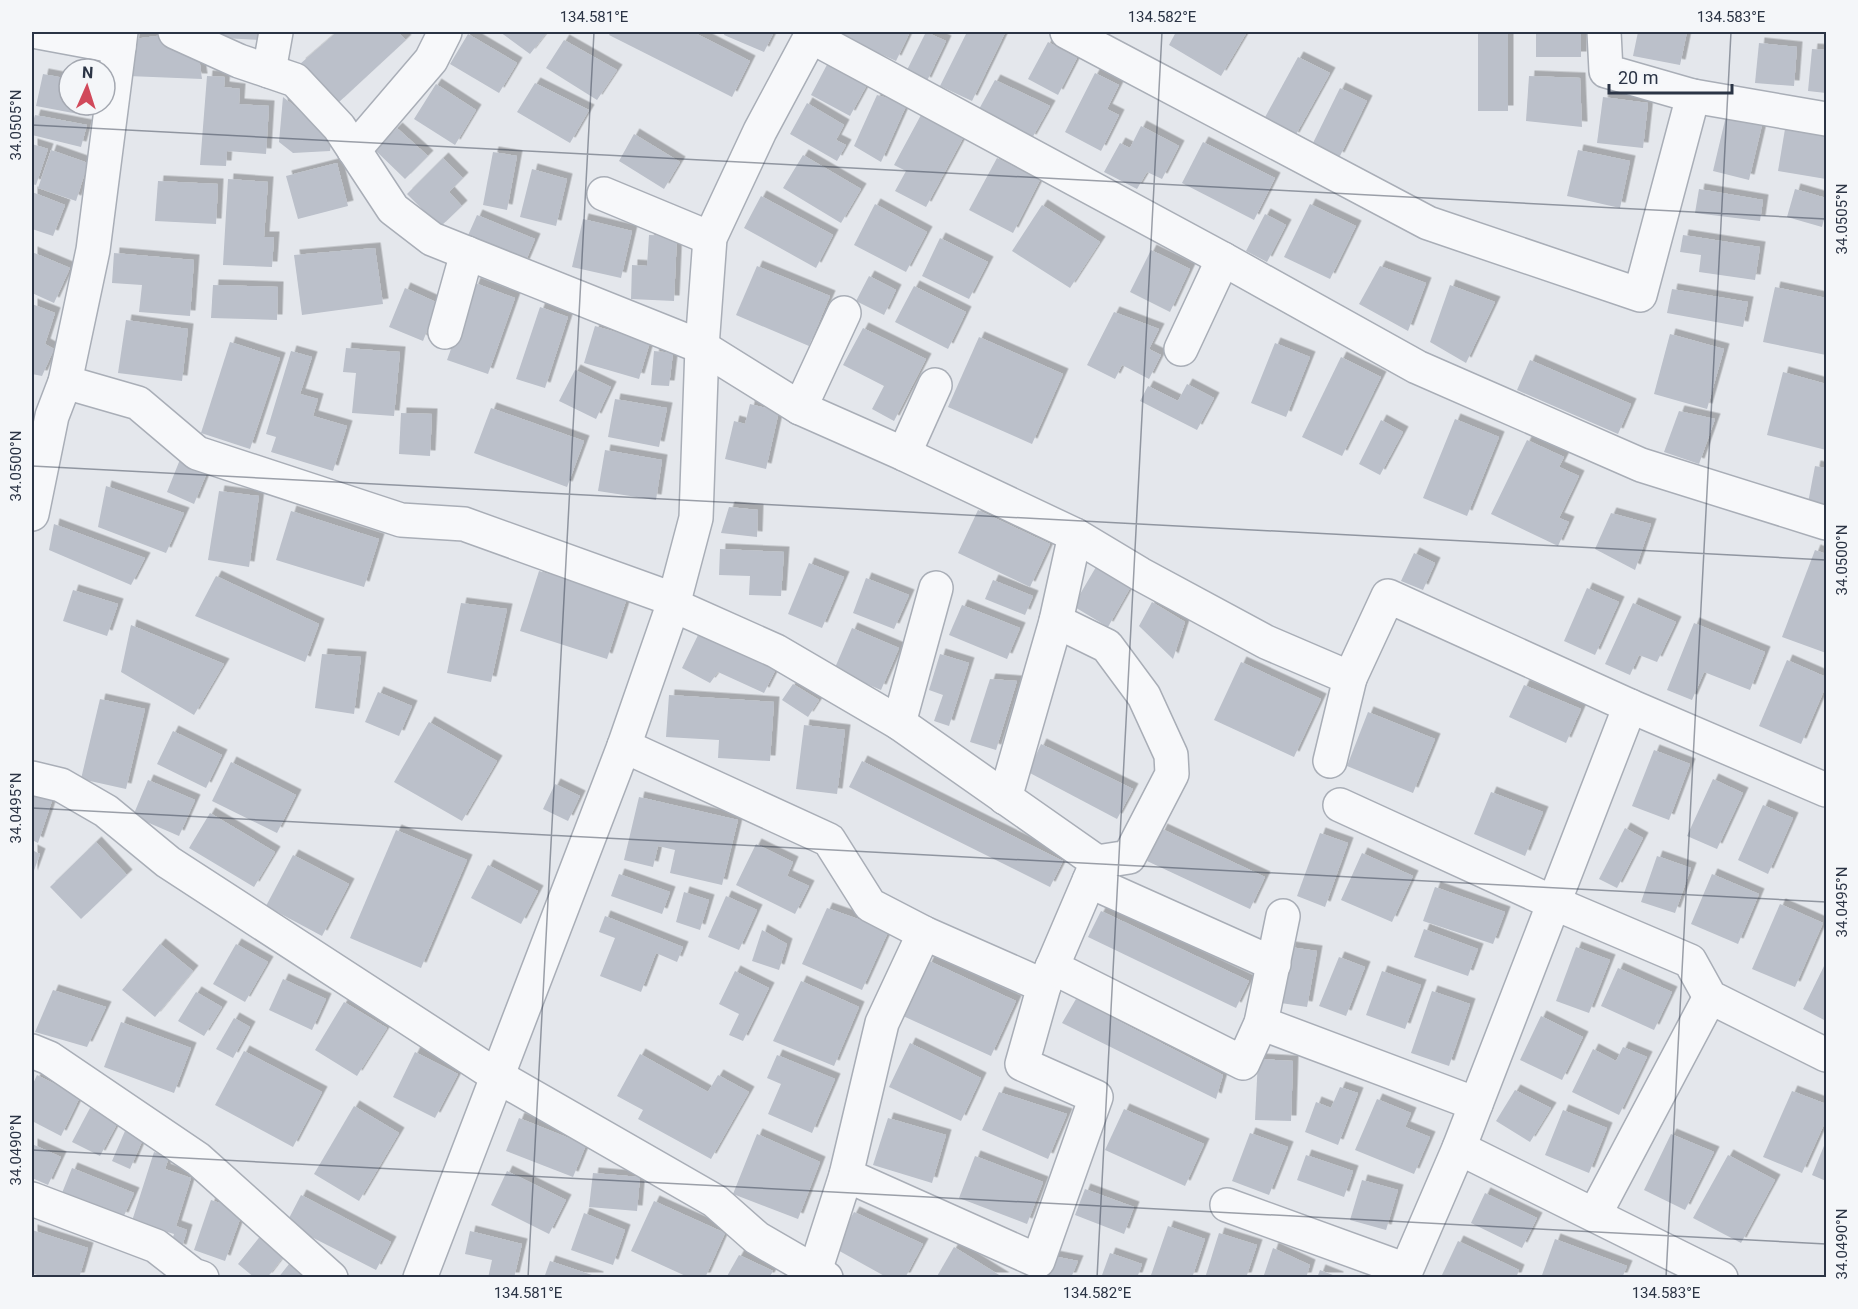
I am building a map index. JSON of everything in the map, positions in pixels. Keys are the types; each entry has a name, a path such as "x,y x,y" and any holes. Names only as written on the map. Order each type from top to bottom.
{"street":[{"path":"32,514 42,411 65,382 93,250 120,39 38,32"},
{"path":"175,32 239,61 295,80 339,127 393,209 432,239 702,347 800,408 904,454 1075,535 1140,574 1266,642 1350,678"},
{"path":"269,71 276,32"},
{"path":"354,150 431,60 445,32"},
{"path":"1067,32 1428,223 1640,295 1692,96"},
{"path":"1604,32 1606,71 1692,96 1827,119"},
{"path":"420,1278 624,746 674,602 696,518 702,347 710,238 760,131 813,34 1417,367 1641,465 1827,523"},
{"path":"604,194 710,238"},
{"path":"445,332 467,253"},
{"path":"1181,349 1223,259"},
{"path":"800,408 844,313"},
{"path":"65,382 138,403 197,453 401,520 464,524 674,602 776,651 899,723 1005,798 1093,872 1274,964"},
{"path":"904,454 935,385"},
{"path":"1005,798 1056,621 1075,535"},
{"path":"899,723 936,588"},
{"path":"1330,761 1350,678 1388,596 1630,706 1827,790"},
{"path":"846,1175 1038,1261 1096,1097 1022,1064 1048,977 1093,872 1129,857 1172,774 1171,755 1144,696 1107,646 1056,621"},
{"path":"1227,1205 1405,1274 1459,1148 1630,706"},
{"path":"624,746 829,840 870,905 924,933 1048,977 1243,1063 1261,1023 1283,916"},
{"path":"32,778 61,785 106,811 168,862 497,1076 716,1201 757,1238 820,1274 882,1023 924,933"},
{"path":"1340,805 1554,903 1690,961 1710,997 1827,1055"},
{"path":"1595,1214 1710,997"},
{"path":"1261,1023 1476,1104"},
{"path":"32,1050 49,1058 198,1159 331,1278"},
{"path":"1459,1148 1721,1278"},
{"path":"32,1198 156,1246 193,1275 202,1278"}],"building":[{"path":"222,32 261,32 260,40 222,38"},
{"path":"337,32 398,32 406,40 338,103 300,64"},
{"path":"500,32 547,32 530,54"},
{"path":"611,32 693,32 750,61 732,97 609,35"},
{"path":"725,32 774,32 764,52 724,35"},
{"path":"841,32 910,32 896,61 839,35"},
{"path":"926,32 946,41 926,83 905,74"},
{"path":"967,32 1005,33 972,101 940,86"},
{"path":"1176,32 1247,32 1221,76 1169,45"},
{"path":"1478,32 1508,32 1508,111 1478,111"},
{"path":"1536,32 1581,32 1581,57 1536,57"},
{"path":"1638,32 1687,32 1680,65 1633,56"},
{"path":"468,34 517,63 499,93 450,64"},
{"path":"164,35 199,57 202,79 128,76 134,39"},
{"path":"564,40 617,70 597,100 546,68"},
{"path":"1048,42 1077,58 1058,95 1028,79"},
{"path":"1759,43 1797,47 1794,86 1755,83"},
{"path":"1812,49 1826,50 1826,93 1808,91"},
{"path":"1298,57 1330,73 1294,138 1263,121"},
{"path":"830,59 869,81 850,116 811,95"},
{"path":"1095,73 1119,85 1107,109 1119,115 1101,151 1065,132"},
{"path":"43,74 57,77 57,110 36,106"},
{"path":"207,76 225,77 224,87 240,89 239,104 269,106 266,154 227,151 226,166 200,165"},
{"path":"1529,76 1580,78 1582,127 1526,121"},
{"path":"995,80 1050,106 1031,140 978,111"},
{"path":"535,83 589,110 570,143 517,112"},
{"path":"436,84 476,110 455,145 414,119"},
{"path":"1340,88 1367,101 1339,158 1312,145"},
{"path":"877,95 907,104 881,162 854,146"},
{"path":"283,97 332,136 330,151 293,153 279,142"},
{"path":"1603,97 1648,103 1643,148 1597,143"},
{"path":"807,103 844,125 836,140 846,145 837,161 790,134"},
{"path":"35,115 87,125 81,147 32,135"},
{"path":"921,115 963,138 926,207 895,191 906,171 894,165"},
{"path":"1726,116 1762,125 1749,180 1713,171"},
{"path":"1141,126 1179,146 1162,179 1147,172 1137,189 1104,172 1120,143 1130,148"},
{"path":"397,128 428,156 405,179 375,150"},
{"path":"1785,129 1826,135 1826,179 1778,171"},
{"path":"634,134 680,162 664,189 619,161"},
{"path":"1203,142 1275,178 1254,220 1182,183"},
{"path":"32,144 48,149 36,185 32,184"},
{"path":"51,150 88,163 76,201 38,188"},
{"path":"1578,150 1630,161 1620,208 1567,196"},
{"path":"493,152 517,156 507,210 483,205"},
{"path":"803,155 861,189 841,223 783,188"},
{"path":"443,158 463,178 449,192 462,206 440,227 407,194"},
{"path":"997,158 1040,180 1013,233 969,210"},
{"path":"337,163 348,206 298,219 286,176"},
{"path":"532,169 567,179 556,226 520,217"},
{"path":"228,179 268,182 264,237 274,237 272,267 223,265"},
{"path":"158,181 218,184 216,224 155,221"},
{"path":"1699,189 1763,200 1760,221 1695,213"},
{"path":"1795,189 1826,198 1822,227 1787,217"},
{"path":"32,192 65,205 53,236 32,229"},
{"path":"761,196 833,235 816,268 744,228"},
{"path":"875,204 927,232 906,272 854,245"},
{"path":"1310,204 1356,226 1330,279 1284,257"},
{"path":"1042,205 1100,242 1070,288 1012,251"},
{"path":"1265,214 1286,225 1267,262 1246,251"},
{"path":"477,215 535,239 524,265 466,240"},
{"path":"583,219 632,231 621,278 572,267"},
{"path":"649,235 677,236 674,301 631,299 632,265 647,266"},
{"path":"1683,235 1760,247 1755,280 1699,272 1701,255 1680,252"},
{"path":"940,238 988,262 969,299 922,276"},
{"path":"375,248 383,304 302,315 294,255"},
{"path":"1151,250 1190,269 1170,312 1130,292"},
{"path":"32,252 70,268 54,303 32,293"},
{"path":"114,253 194,260 190,316 139,312 142,285 112,283"},
{"path":"757,266 830,296 809,346 736,315"},
{"path":"1380,266 1426,283 1408,331 1359,304"},
{"path":"869,276 896,290 884,315 856,301"},
{"path":"475,283 515,298 488,374 447,360"},
{"path":"213,285 278,287 277,320 211,318"},
{"path":"1450,285 1495,302 1466,363 1430,342"},
{"path":"914,286 966,312 948,349 895,322"},
{"path":"1775,287 1826,298 1826,355 1763,342"},
{"path":"405,288 438,303 423,341 389,327"},
{"path":"1672,289 1748,302 1743,327 1667,313"},
{"path":"32,304 55,313 45,344 54,349 42,376 32,374"},
{"path":"540,307 568,317 545,388 516,379"},
{"path":"1114,312 1159,329 1149,349 1161,355 1149,379 1122,365 1115,379 1087,365"},
{"path":"126,320 188,329 182,381 118,373"},
{"path":"595,326 650,342 639,379 584,363"},
{"path":"863,328 926,359 894,421 872,409 884,386 843,365"},
{"path":"1670,334 1724,349 1707,409 1654,394"},
{"path":"979,337 1063,374 1032,444 948,407"},
{"path":"230,342 280,358 250,449 201,433"},
{"path":"1275,343 1310,357 1286,417 1251,403"},
{"path":"346,348 400,352 394,416 352,413 356,373 343,372"},
{"path":"291,351 312,357 300,394 318,399 313,416 347,426 333,471 271,452 276,437 266,434"},
{"path":"654,351 673,353 669,386 651,385"},
{"path":"1341,357 1381,377 1342,456 1302,437"},
{"path":"1530,360 1631,404 1618,434 1517,390"},
{"path":"575,370 611,387 596,419 559,401"},
{"path":"1783,372 1826,384 1826,450 1767,435"},
{"path":"1187,384 1214,398 1197,430 1140,401 1148,386 1178,401"},
{"path":"615,399 667,408 659,447 608,437"},
{"path":"750,404 779,411 766,469 725,459 734,421 745,424"},
{"path":"491,408 584,441 567,487 474,453"},
{"path":"1679,411 1715,419 1699,464 1664,452"},
{"path":"401,413 432,414 430,456 399,454"},
{"path":"1455,419 1499,437 1467,516 1423,498"},
{"path":"1381,420 1403,432 1380,475 1359,464"},
{"path":"1527,440 1564,457 1559,467 1579,476 1559,518 1569,522 1558,546 1491,514"},
{"path":"605,450 662,460 656,500 598,491"},
{"path":"181,457 208,470 194,504 167,492"},
{"path":"1815,466 1826,468 1826,511 1807,508"},
{"path":"106,486 184,513 166,553 98,527"},
{"path":"219,491 259,496 249,567 208,560"},
{"path":"729,507 758,510 757,537 721,533"},
{"path":"978,510 1050,544 1030,587 958,553"},
{"path":"291,511 379,539 364,587 276,560"},
{"path":"1611,513 1651,524 1635,570 1595,549"},
{"path":"54,524 145,558 131,585 49,550"},
{"path":"720,549 784,552 781,596 749,595 750,576 719,575"},
{"path":"1815,550 1826,554 1826,653 1782,637"},
{"path":"1414,553 1435,563 1423,590 1401,581"},
{"path":"809,563 844,577 822,628 788,614"},
{"path":"1096,567 1130,588 1108,627 1073,606"},
{"path":"539,571 627,598 607,659 520,631"},
{"path":"216,576 319,624 305,662 195,616"},
{"path":"866,578 909,595 894,629 853,613"},
{"path":"993,580 1033,596 1025,615 985,599"},
{"path":"1587,588 1619,602 1595,655 1564,641"},
{"path":"73,590 118,604 107,636 63,621"},
{"path":"1152,602 1185,622 1173,659 1139,626"},
{"path":"461,603 507,609 491,682 447,673"},
{"path":"1633,603 1676,622 1657,662 1639,655 1630,675 1605,664"},
{"path":"962,605 1020,628 1007,659 949,635"},
{"path":"1694,623 1765,652 1750,690 1704,672 1692,700 1667,690"},
{"path":"131,625 224,664 194,715 121,672"},
{"path":"852,628 899,648 881,690 834,670"},
{"path":"700,631 775,671 764,693 718,672 710,683 682,668"},
{"path":"322,654 361,657 354,714 315,708"},
{"path":"940,654 969,663 949,726 934,721 943,695 929,690"},
{"path":"1787,660 1826,677 1826,686 1801,744 1759,726"},
{"path":"1241,662 1321,699 1294,757 1214,720"},
{"path":"990,679 1017,681 996,750 970,742"},
{"path":"793,684 819,700 808,717 782,700"},
{"path":"1524,685 1581,709 1566,743 1509,717"},
{"path":"378,692 412,706 399,736 365,722"},
{"path":"669,695 774,702 770,761 718,758 719,740 666,737"},
{"path":"100,699 145,709 126,789 81,779"},
{"path":"1368,712 1435,739 1413,793 1347,766"},
{"path":"429,722 497,761 462,821 394,782"},
{"path":"804,725 845,730 837,794 796,789"},
{"path":"173,731 222,755 206,788 157,764"},
{"path":"1041,744 1133,789 1117,819 1028,772"},
{"path":"1654,750 1690,764 1669,820 1632,806"},
{"path":"862,761 1063,861 1050,887 849,787"},
{"path":"231,762 296,795 277,833 212,801"},
{"path":"1713,779 1743,793 1717,849 1687,836"},
{"path":"148,780 195,800 179,836 133,816"},
{"path":"555,784 580,796 568,821 543,809"},
{"path":"32,791 53,798 38,843 32,840"},
{"path":"1491,792 1543,812 1525,856 1474,834"},
{"path":"639,797 738,820 722,885 670,873 675,850 658,846 653,867 624,860"},
{"path":"1763,805 1793,818 1768,874 1738,860"},
{"path":"210,813 275,852 254,887 189,848"},
{"path":"1625,828 1643,838 1617,888 1599,879"},
{"path":"1162,829 1265,877 1250,909 1147,861"},
{"path":"396,830 467,860 421,968 350,938"},
{"path":"1320,833 1348,843 1325,907 1297,896"},
{"path":"96,842 127,875 81,919 50,887"},
{"path":"756,844 793,862 787,876 809,886 795,914 736,885"},
{"path":"32,850 40,854 32,876"},
{"path":"1362,853 1413,876 1392,922 1341,900"},
{"path":"293,855 349,884 322,936 266,906"},
{"path":"1657,856 1691,868 1675,913 1641,902"},
{"path":"488,865 538,891 521,924 471,898"},
{"path":"619,874 670,892 662,914 611,896"},
{"path":"1712,874 1759,894 1738,944 1691,924"},
{"path":"1435,887 1505,912 1493,944 1423,921"},
{"path":"684,892 709,900 700,930 676,922"},
{"path":"726,896 757,910 739,950 708,937"},
{"path":"1780,904 1823,923 1795,987 1752,969"},
{"path":"827,908 889,930 862,990 802,964"},
{"path":"1101,911 1249,981 1236,1008 1088,937"},
{"path":"605,916 683,947 677,962 656,953 641,992 600,976 615,938 599,932"},
{"path":"1424,929 1478,949 1468,976 1414,957"},
{"path":"762,930 787,944 779,970 752,961"},
{"path":"160,944 193,971 155,1017 122,990"},
{"path":"236,944 268,962 245,1002 213,984"},
{"path":"1290,947 1317,951 1307,1007 1281,1003"},
{"path":"1576,947 1610,960 1589,1013 1556,1001"},
{"path":"1339,957 1365,967 1346,1016 1319,1006"},
{"path":"929,961 1016,1001 991,1056 903,1016"},
{"path":"1826,962 1826,1021 1803,1009"},
{"path":"1618,968 1672,992 1654,1030 1601,1006"},
{"path":"735,971 769,988 743,1041 729,1035 739,1014 719,1004"},
{"path":"1382,971 1421,985 1405,1029 1366,1015"},
{"path":"283,979 326,999 312,1030 269,1010"},
{"path":"801,981 859,1007 834,1066 773,1041"},
{"path":"53,990 106,1007 87,1047 35,1032"},
{"path":"1432,991 1470,1004 1449,1066 1411,1053"},
{"path":"196,992 222,1007 204,1036 178,1021"},
{"path":"1076,999 1223,1075 1216,1099 1062,1023"},
{"path":"344,1002 387,1028 357,1076 315,1050"},
{"path":"1541,1016 1583,1037 1562,1080 1520,1060"},
{"path":"234,1018 250,1027 233,1058 216,1049"},
{"path":"121,1022 191,1048 174,1093 104,1067"},
{"path":"910,1043 981,1078 961,1121 889,1087"},
{"path":"1623,1047 1647,1057 1619,1115 1572,1092 1593,1049 1616,1061"},
{"path":"244,1051 322,1092 293,1147 215,1105"},
{"path":"415,1052 458,1074 435,1118 393,1097"},
{"path":"640,1054 708,1092 718,1075 749,1092 711,1159 638,1119 643,1110 617,1096"},
{"path":"777,1055 835,1079 812,1133 768,1114 781,1084 767,1078"},
{"path":"1258,1059 1293,1061 1291,1121 1255,1120"},
{"path":"37,1075 80,1097 61,1136 32,1121 32,1086"},
{"path":"1340,1087 1358,1093 1338,1145 1305,1132 1316,1102 1331,1108"},
{"path":"1515,1090 1551,1108 1530,1142 1496,1121"},
{"path":"1792,1091 1826,1104 1826,1120 1802,1173 1763,1157"},
{"path":"999,1092 1067,1114 1048,1159 982,1130"},
{"path":"1377,1099 1411,1113 1405,1127 1430,1137 1414,1174 1355,1150"},
{"path":"354,1106 399,1133 359,1201 314,1174"},
{"path":"90,1108 118,1122 100,1156 72,1142"},
{"path":"1124,1109 1204,1144 1185,1186 1105,1150"},
{"path":"1563,1110 1607,1128 1589,1173 1545,1155"},
{"path":"519,1118 586,1145 573,1177 506,1151"},
{"path":"888,1118 946,1135 932,1183 873,1165"},
{"path":"125,1131 143,1139 130,1169 112,1161"},
{"path":"1250,1133 1288,1147 1269,1195 1232,1181"},
{"path":"757,1134 820,1162 798,1219 733,1194"},
{"path":"1671,1134 1714,1152 1685,1210 1644,1190"},
{"path":"1826,1141 1826,1181 1812,1175"},
{"path":"32,1144 61,1157 48,1185 32,1178"},
{"path":"154,1152 169,1157 165,1169 191,1178 176,1226 187,1230 181,1250 170,1247 174,1234 132,1221"},
{"path":"1306,1155 1353,1171 1344,1197 1297,1180"},
{"path":"1728,1155 1775,1180 1741,1243 1693,1218"},
{"path":"975,1156 1043,1182 1027,1224 959,1198"},
{"path":"72,1168 134,1193 123,1218 62,1193"},
{"path":"507,1171 566,1200 549,1234 491,1205"},
{"path":"593,1173 640,1177 637,1211 589,1207"},
{"path":"1362,1180 1398,1190 1386,1230 1350,1220"},
{"path":"1085,1189 1134,1207 1124,1234 1075,1215"},
{"path":"1485,1193 1537,1218 1522,1248 1471,1223"},
{"path":"301,1195 391,1242 376,1270 286,1224"},
{"path":"211,1200 243,1211 225,1261 194,1250"},
{"path":"654,1201 725,1233 705,1278 690,1278 631,1251"},
{"path":"854,1212 923,1244 905,1278 888,1278 834,1248"},
{"path":"584,1213 625,1230 613,1265 571,1250"},
{"path":"1168,1226 1205,1239 1192,1278 1150,1278"},
{"path":"32,1230 88,1248 79,1278 45,1278 32,1273"},
{"path":"470,1231 522,1244 514,1278 488,1278 492,1260 465,1254"},
{"path":"1219,1233 1257,1245 1246,1278 1205,1278"},
{"path":"262,1234 286,1253 267,1278 255,1278 238,1264"},
{"path":"1555,1239 1627,1266 1622,1278 1541,1278"},
{"path":"1458,1241 1519,1270 1516,1278 1448,1278 1442,1275"},
{"path":"954,1247 1004,1278 936,1278"},
{"path":"1273,1248 1310,1265 1306,1278 1263,1278"},
{"path":"1110,1253 1142,1264 1137,1278 1101,1278"},
{"path":"739,1255 773,1271 769,1278 726,1278"},
{"path":"1053,1256 1078,1261 1071,1278 1043,1278"},
{"path":"293,1259 315,1278 278,1278"},
{"path":"550,1261 598,1277 598,1278 544,1278"},
{"path":"1320,1270 1338,1277 1338,1278 1317,1278"}]}
